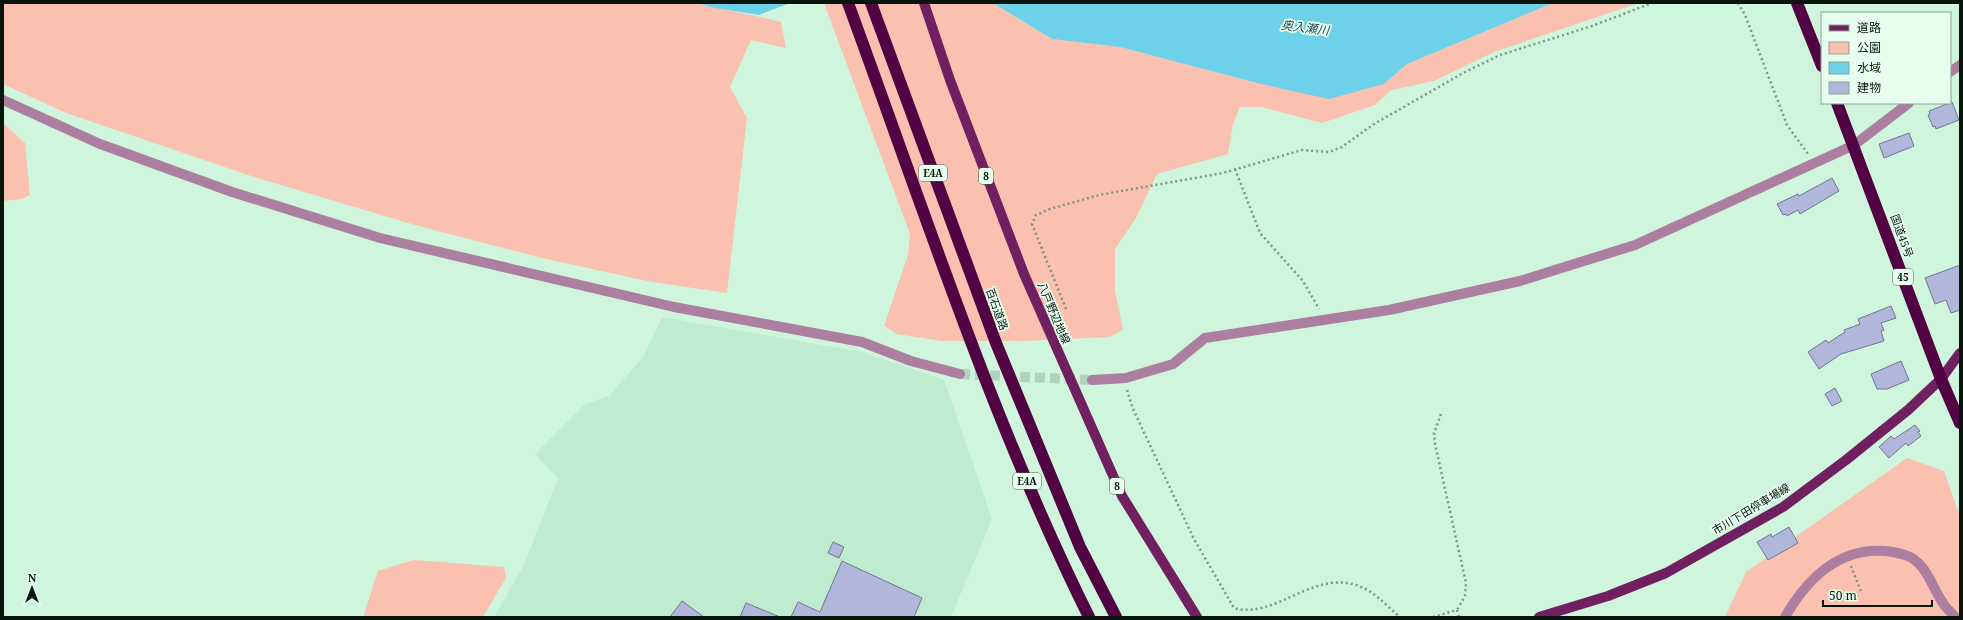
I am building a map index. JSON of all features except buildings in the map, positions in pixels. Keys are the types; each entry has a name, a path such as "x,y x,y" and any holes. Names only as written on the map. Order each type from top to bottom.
{"highway":[{"name":"E4A","path":"848,3 970,342 1058,554 1089,617"},
{"name":"百石道路","path":"871,3 996,343 1080,547 1116,617"},
{"path":"1797,3 1821,63"},
{"name":"国道45号","path":"1837,104 1941,378 1960,423"}],"main road":[{"name":"八戸野辺地線","path":"924,3 950,80 997,205 1024,274 1055,346 1122,496 1198,617"},
{"name":"市川下田停車場線","path":"1539,617 1608,596 1666,573 1783,507 1846,460 1908,410 1941,378 1960,354"}],"street":[{"path":"1951,71 1960,65"},
{"path":"3,100 115,149 232,192 380,238 674,307 862,342 911,361 960,374"},
{"path":"1092,380 1126,378 1173,364 1205,338 1389,310 1520,281 1635,245 1854,145 1908,104"},
{"path":"1785,617 1798,596 1814,577 1838,560 1877,551 1896,552 1912,558 1924,569 1943,604 1955,617"}],"path":[{"path":"1066,309 1032,224 1036,215 1050,209 1099,195 1235,169 1302,150 1329,152 1342,148 1374,124 1465,72 1500,55 1592,26 1652,3"},
{"path":"1738,3 1748,22 1786,125 1813,164"},
{"path":"1235,169 1260,233 1302,281 1326,320"},
{"path":"1126,378 1128,393 1133,409 1194,539 1234,608 1240,611 1252,612 1264,610 1277,606 1315,587 1330,583 1345,583 1358,586 1373,593 1400,617"},
{"path":"1433,617 1457,610 1465,596 1466,583 1435,444 1434,433 1441,414"},
{"path":"1847,557 1862,594"},
{"path":"1457,610 1459,617"}],"shaded area":[{"path":"662,317 862,352 944,380 992,519 951,617 494,617 524,565 558,478 535,454 585,404 609,396 643,357"}],"green space":[{"path":"3,3 697,3 781,22 786,48 751,40 730,87 747,118 727,293 652,282 546,259 415,225 254,177 66,113 3,84"},
{"path":"824,3 993,3 1052,39 1120,47 1257,83 1384,84 1407,64 1553,3 1639,3 1494,52 1434,81 1391,90 1375,105 1322,123 1262,107 1240,107 1233,124 1228,154 1157,174 1136,218 1115,249 1115,290 1123,330 1109,337 1023,341 941,341 897,334 884,326 908,255 910,234"},
{"path":"3,123 25,143 30,195 22,199 3,201"},
{"path":"1907,458 1944,471 1960,517 1959,617 1725,617 1746,572"},
{"path":"414,560 504,567 506,578 483,617 363,617 378,571"}],"water":[{"path":"697,3 790,3 759,15 715,8"},
{"name":"奥入瀬川","path":"993,3 1553,3 1407,64 1384,84 1329,99 1257,83 1120,47 1052,39"}],"tunnel":[{"path":"960,374 1092,380"}]}
